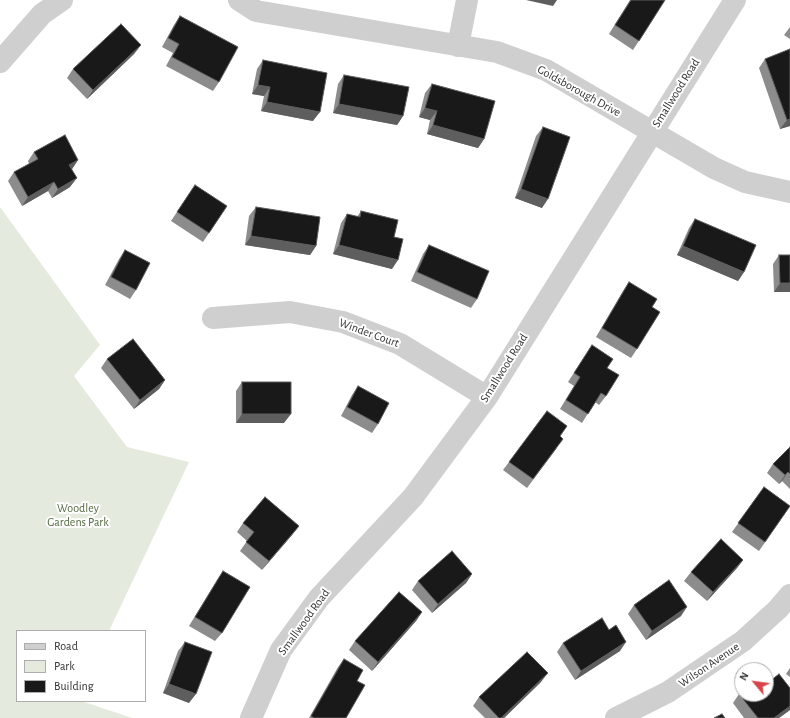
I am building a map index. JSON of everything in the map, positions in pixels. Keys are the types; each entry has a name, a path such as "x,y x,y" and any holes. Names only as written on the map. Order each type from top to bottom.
{"street":[{"path":"0,62 42,14 62,0"},
{"name":"Goldsborough Drive","path":"239,0 256,11 497,52 546,70 714,168 744,182 790,192"},
{"path":"458,46 467,0"},
{"name":"Smallwood Road","path":"251,718 281,650 289,638 319,598 413,497 487,397 735,0"},
{"name":"Winder Court","path":"213,318 290,312 343,322 400,344 487,397"},
{"name":"Wilson Avenue","path":"616,718 668,692 743,641 778,609 790,595"}],"green space":[{"name":"Woodley Gardens Park","path":"0,207 100,345 74,376 127,447 189,462 109,630 16,630 16,702 84,702 132,718 0,718"}],"building":[{"path":"631,0 665,0 639,41 615,25"},
{"path":"180,16 238,47 219,82 172,57 179,44 168,38"},
{"path":"121,24 141,45 93,90 73,69"},
{"path":"790,49 790,119 787,120 765,59"},
{"path":"263,60 327,73 320,112 267,102 270,87 258,85"},
{"path":"344,75 409,87 403,116 339,104"},
{"path":"432,84 495,101 484,139 433,125 437,111 425,108"},
{"path":"543,127 570,137 548,199 521,189"},
{"path":"65,135 78,160 69,165 77,178 58,189 54,182 28,197 14,172 38,159 34,152"},
{"path":"195,185 227,206 209,233 177,212"},
{"path":"256,207 320,217 316,246 251,236"},
{"path":"361,211 398,220 394,237 403,239 398,260 339,245 347,214 360,217"},
{"path":"695,219 756,245 744,272 683,246"},
{"path":"429,245 489,271 477,299 417,272"},
{"path":"125,250 150,263 136,290 111,277"},
{"path":"779,255 790,255 790,283 780,283"},
{"path":"629,282 657,299 652,307 660,312 637,349 602,328"},
{"path":"133,339 165,380 140,400 107,359"},
{"path":"592,345 613,359 607,368 619,375 606,396 601,393 588,414 566,400 580,377 574,373"},
{"path":"242,382 291,382 291,414 242,414"},
{"path":"358,386 389,403 378,424 347,407"},
{"path":"547,411 567,426 560,436 563,439 533,479 509,462"},
{"path":"790,447 790,474 788,472 785,475 773,464"},
{"path":"764,487 790,506 765,542 738,523"},
{"path":"265,497 299,526 269,561 246,542 254,532 243,523"},
{"path":"721,539 743,560 713,592 691,572"},
{"path":"452,551 472,574 438,604 418,581"},
{"path":"223,571 250,587 222,633 195,617"},
{"path":"669,580 687,607 652,631 634,605"},
{"path":"399,592 422,612 378,662 355,641"},
{"path":"602,618 609,630 616,625 626,642 581,671 563,643"},
{"path":"185,642 212,652 196,694 169,684"},
{"path":"527,652 548,673 501,718 499,718 479,697"},
{"path":"344,659 363,670 357,681 365,685 346,718 314,718 311,716"},
{"path":"779,674 790,688 790,706 774,718 758,718 745,702 774,702 774,678"},
{"path":"722,714 725,718 714,718"}]}
